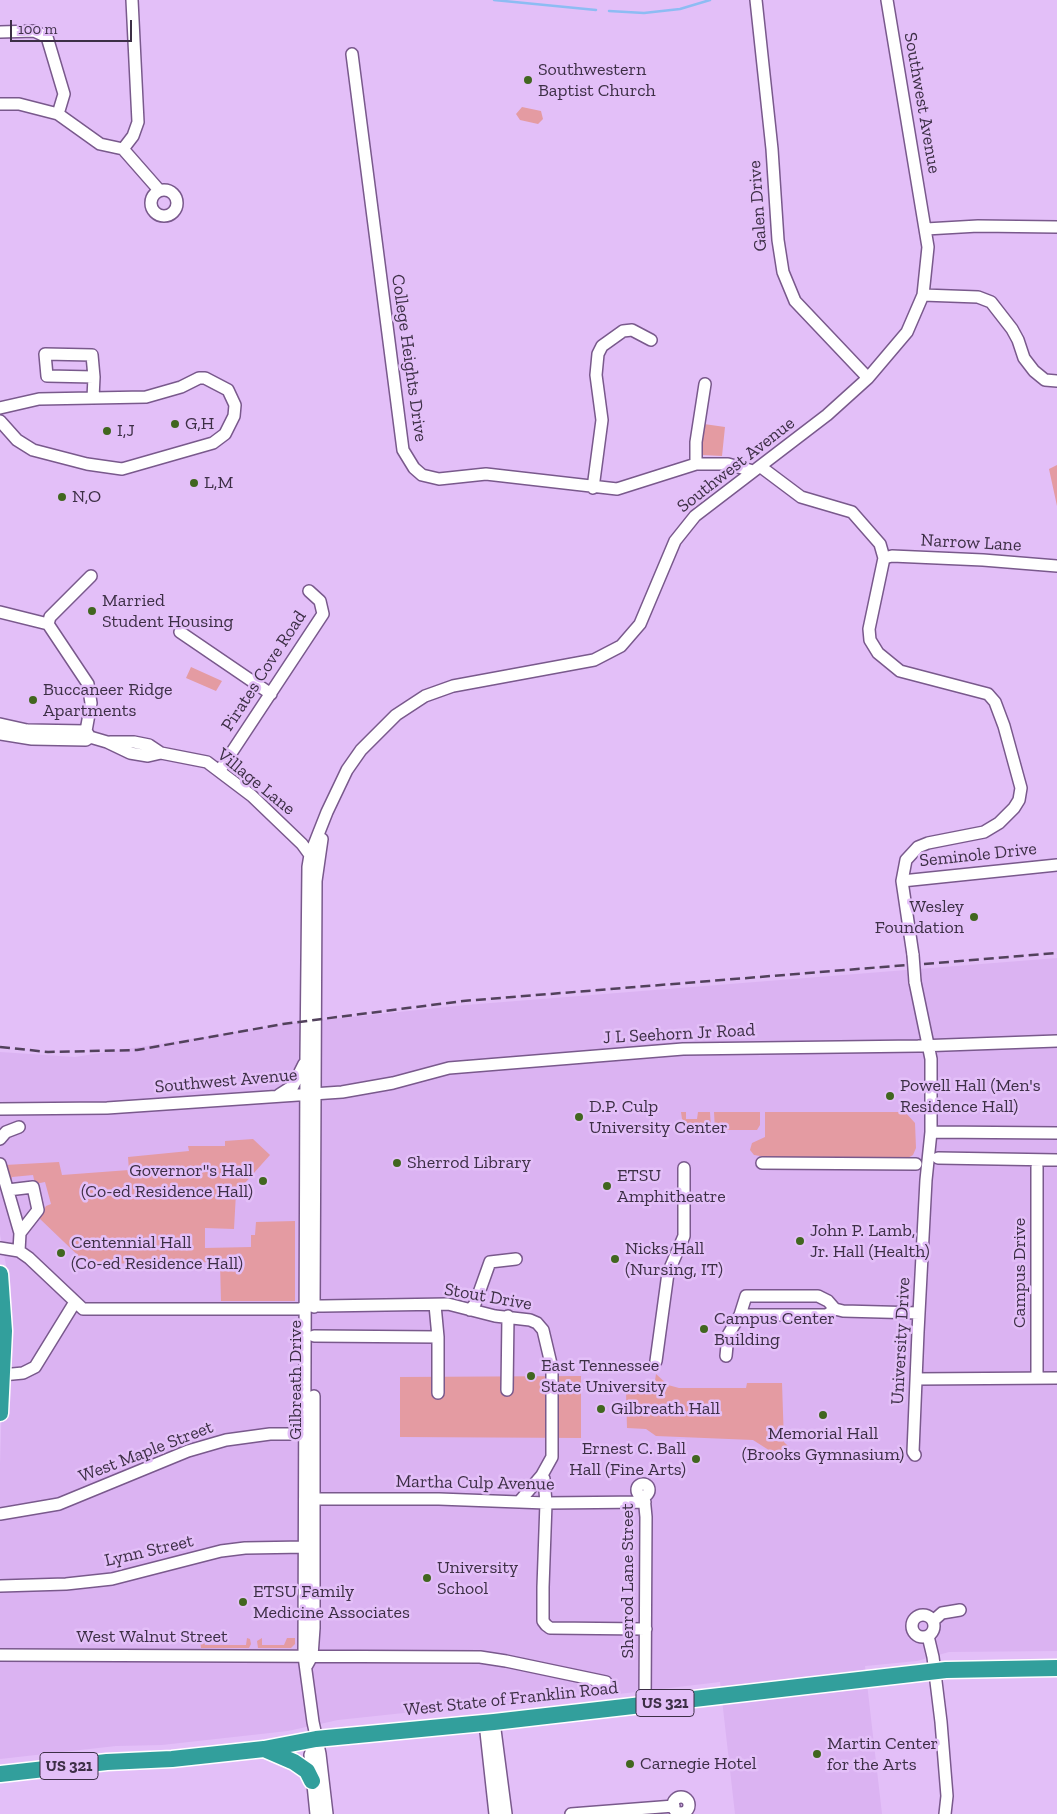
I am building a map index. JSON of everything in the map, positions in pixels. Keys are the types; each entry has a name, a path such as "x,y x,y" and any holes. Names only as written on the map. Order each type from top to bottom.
{"highway":[{"path":"0,1274 4,1332 0,1413"},
{"name":"West State of Franklin Road","path":"0,1774 107,1762 164,1760 264,1749 316,1739 489,1722 935,1672 990,1668 1057,1668"},
{"path":"264,1749 294,1762 307,1771 312,1781"}],"street":[{"path":"123,149 133,136 138,122 132,0"},
{"name":"Galen Drive","path":"756,0 772,149 778,240 783,272 795,301 868,378"},
{"name":"Southwest Avenue","path":"311,1094 306,1056 308,867 314,856 322,824 338,787 361,750 378,731 412,703 425,696 453,686 594,660 620,646 634,633 647,610 667,558 680,533 695,516 820,421 868,378 907,332 924,295 928,266 926,229 887,0"},
{"path":"0,32 34,32 47,37 64,94 58,114"},
{"name":"College Heights Drive","path":"352,54 403,450 407,460 422,474 438,479 486,474 519,476 593,488 617,489 628,487 681,467 696,464 728,464 757,469"},
{"path":"0,104 19,104 58,114 100,144 123,149 159,190"},
{"path":"926,229 978,226 1057,227"},
{"path":"924,295 978,297 991,302 1012,329 1024,358 1034,371 1045,380 1057,381"},
{"path":"593,488 602,420 596,374 598,354 602,346 623,331 632,330 651,340"},
{"path":"94,377 47,376 45,354 96,354 94,398"},
{"path":"52,376 52,398"},
{"path":"0,408 52,398 146,397 181,387 199,378 205,378 228,390 235,405 234,416 225,434 213,443 122,469 109,469 34,450 16,440 0,421"},
{"path":"696,464 696,442 705,384"},
{"path":"757,469 801,497 852,512 880,544 884,558 869,629 870,640 878,653 900,671 988,694 995,702 1004,726 1021,788 1019,800 1014,808 999,823 984,832 928,843 918,848 906,860 902,881 913,954 915,982 928,1045"},
{"name":"Narrow Lane","path":"884,558 892,556 947,558 1057,566"},
{"path":"48,624 50,617 91,576"},
{"name":"Pirates Cove Road","path":"220,770 323,614 320,601 309,591"},
{"path":"0,612 48,624 88,684 91,703 87,736"},
{"path":"180,632 271,694"},
{"name":"Village Lane","path":"0,724 27,730 87,736 107,742 134,742 148,745 161,753 197,758 220,770 252,796 314,856"},
{"name":"Village Lane","path":"0,734 32,739 87,736"},
{"name":"Southwest Avenue","path":"311,1094 316,881 314,856"},
{"name":"Seminole Drive","path":"902,881 1057,865"},
{"name":"J L Seehorn Jr Road","path":"311,1094 361,1090 449,1068 692,1049 1057,1041"},
{"name":"University Drive","path":"915,1455 919,1313 931,1132 931,1059 928,1045"},
{"path":"275,1096 292,1086 300,1073 306,1056"},
{"name":"Southwest Avenue","path":"0,1109 107,1108 311,1094"},
{"name":"Gilbreath Drive","path":"311,1094 310,1306 306,1434 315,1499 306,1547 308,1659 316,1739 327,1814"},
{"path":"0,1139 6,1132 19,1126"},
{"path":"931,1132 1057,1133"},
{"path":"938,1158 1057,1160"},
{"path":"762,1163 916,1164"},
{"path":"0,1164 20,1233 19,1251"},
{"name":"Campus Drive","path":"1037,1167 1038,1378"},
{"path":"656,1361 668,1273 684,1236 684,1168"},
{"path":"8,1190 33,1187 38,1210 20,1233"},
{"path":"0,1248 19,1251 75,1302 34,1366 23,1373 1,1375"},
{"path":"470,1310 490,1262 516,1260"},
{"path":"726,1356 728,1336 740,1315 746,1296 818,1296 828,1301 835,1309 843,1311 919,1313"},
{"name":"Stout Drive","path":"75,1302 300,1303 310,1306 448,1304 495,1316 508,1316 537,1323 543,1330 551,1359 552,1457 542,1474 519,1502"},
{"path":"434,1305 438,1393"},
{"name":"Gilbreath Drive","path":"308,1659 315,1499 314,1336 310,1306"},
{"path":"740,1315 826,1315 835,1309"},
{"path":"507,1390 508,1316"},
{"path":"314,1336 434,1337"},
{"path":"916,1379 1057,1378"},
{"name":"West Maple Street","path":"0,1514 59,1504 188,1450 226,1440 270,1434 306,1434"},
{"path":"542,1474 546,1502 543,1621 550,1628 646,1629"},
{"name":"Martha Culp Avenue","path":"315,1499 458,1499 546,1502 646,1496"},
{"name":"Sherrod Lane Street","path":"645,1705 646,1496"},
{"name":"Lynn Street","path":"0,1586 66,1584 112,1580 221,1551 306,1547"},
{"path":"933,1622 942,1613 960,1610"},
{"path":"924,1616 933,1622 934,1628 928,1636 921,1637 915,1633 913,1623 918,1617 924,1616"},
{"path":"928,1636 935,1672 947,1796 945,1814"},
{"name":"West Walnut Street","path":"0,1655 308,1659 480,1657 506,1660 606,1682"},
{"path":"489,1722 496,1814"},
{"path":"489,1722 506,1814"},
{"path":"316,1739 310,1755 316,1814"},
{"path":"571,1814 674,1806"}],"shaded area":[{"path":"522,107 541,111 543,119 538,124 520,120 516,114"},
{"path":"704,424 725,427 722,456 702,455"},
{"path":"1057,465 1057,506 1049,469"},
{"path":"191,667 222,681 216,691 186,678"},
{"name":"East Tennessee State University","path":"1057,958 1057,1651 949,1652 917,1661 865,1666 882,1814 735,1814 720,1682 526,1705 460,1707 338,1720 288,1731 162,1745 116,1746 0,1759 0,1465 6,1265 0,1234 0,1052 75,1057 293,1023 466,1005"},
{"path":"681,1112 686,1112 686,1119 697,1119 698,1112 710,1112 711,1129 685,1127"},
{"path":"714,1112 760,1112 760,1125 757,1130 715,1130"},
{"path":"765,1112 905,1112 915,1123 916,1148 913,1155 904,1160 768,1159 754,1155 750,1150 752,1143 765,1137"},
{"path":"253,1139 270,1155 236,1193 234,1229 205,1228 205,1248 251,1247 251,1235 255,1235 256,1222 295,1221 295,1301 221,1301 220,1262 87,1264 39,1218 46,1206 51,1204 45,1182 35,1184 33,1175 12,1177 11,1184 5,1165 59,1162 62,1175 129,1170 128,1157 189,1151 188,1146 225,1146 225,1141"},
{"path":"656,1374 668,1385 679,1388 746,1388 747,1383 782,1383 784,1442 789,1447 788,1450 775,1454 753,1440 656,1436 646,1429 627,1428 626,1392 654,1387"},
{"path":"581,1376 581,1438 400,1437 400,1377"},
{"path":"202,1638 205,1645 246,1645 247,1638 250,1639 251,1644 249,1648 201,1648 200,1639"},
{"path":"262,1638 262,1645 284,1645 287,1638 295,1638 295,1644 291,1648 258,1648 257,1641"}],"waterway":[{"path":"494,0 596,10"},
{"path":"609,11 644,13 680,9 710,0"}],"railway":[{"path":"924,964 1057,953"},
{"path":"0,1047 48,1052 137,1050 283,1024 463,1001 907,965"}],"place":[{"name":"Southwestern Baptist Church","path":"528,80"},
{"name":"G,H","path":"175,424"},
{"name":"I,J","path":"107,431"},
{"name":"L,M","path":"194,483"},
{"name":"N,O","path":"62,497"},
{"name":"Married Student Housing","path":"92,611"},
{"name":"Buccaneer Ridge Apartments","path":"33,700"},
{"name":"Wesley Foundation","path":"974,917"},
{"name":"Powell Hall (Men's Residence Hall)","path":"890,1096"},
{"name":"D.P. Culp University Center","path":"579,1117"},
{"name":"Sherrod Library","path":"397,1163"},
{"name":"Governor\"s Hall (Co-ed Residence Hall)","path":"263,1181"},
{"name":"ETSU Amphitheatre","path":"607,1186"},
{"name":"John P. Lamb, Jr. Hall (Health)","path":"800,1241"},
{"name":"Centennial Hall (Co-ed Residence Hall)","path":"61,1253"},
{"name":"Nicks Hall (Nursing, IT)","path":"615,1259"},
{"name":"Campus Center Building","path":"704,1329"},
{"name":"East Tennessee State University","path":"531,1376"},
{"name":"Gilbreath Hall","path":"601,1409"},
{"name":"Memorial Hall (Brooks Gymnasium)","path":"823,1415"},
{"name":"Ernest C. Ball Hall (Fine Arts)","path":"696,1459"},
{"name":"University School","path":"427,1578"},
{"name":"ETSU Family Medicine Associates","path":"243,1602"},
{"name":"Martin Center for the Arts","path":"817,1754"},
{"name":"Carnegie Hotel","path":"630,1764"}]}
